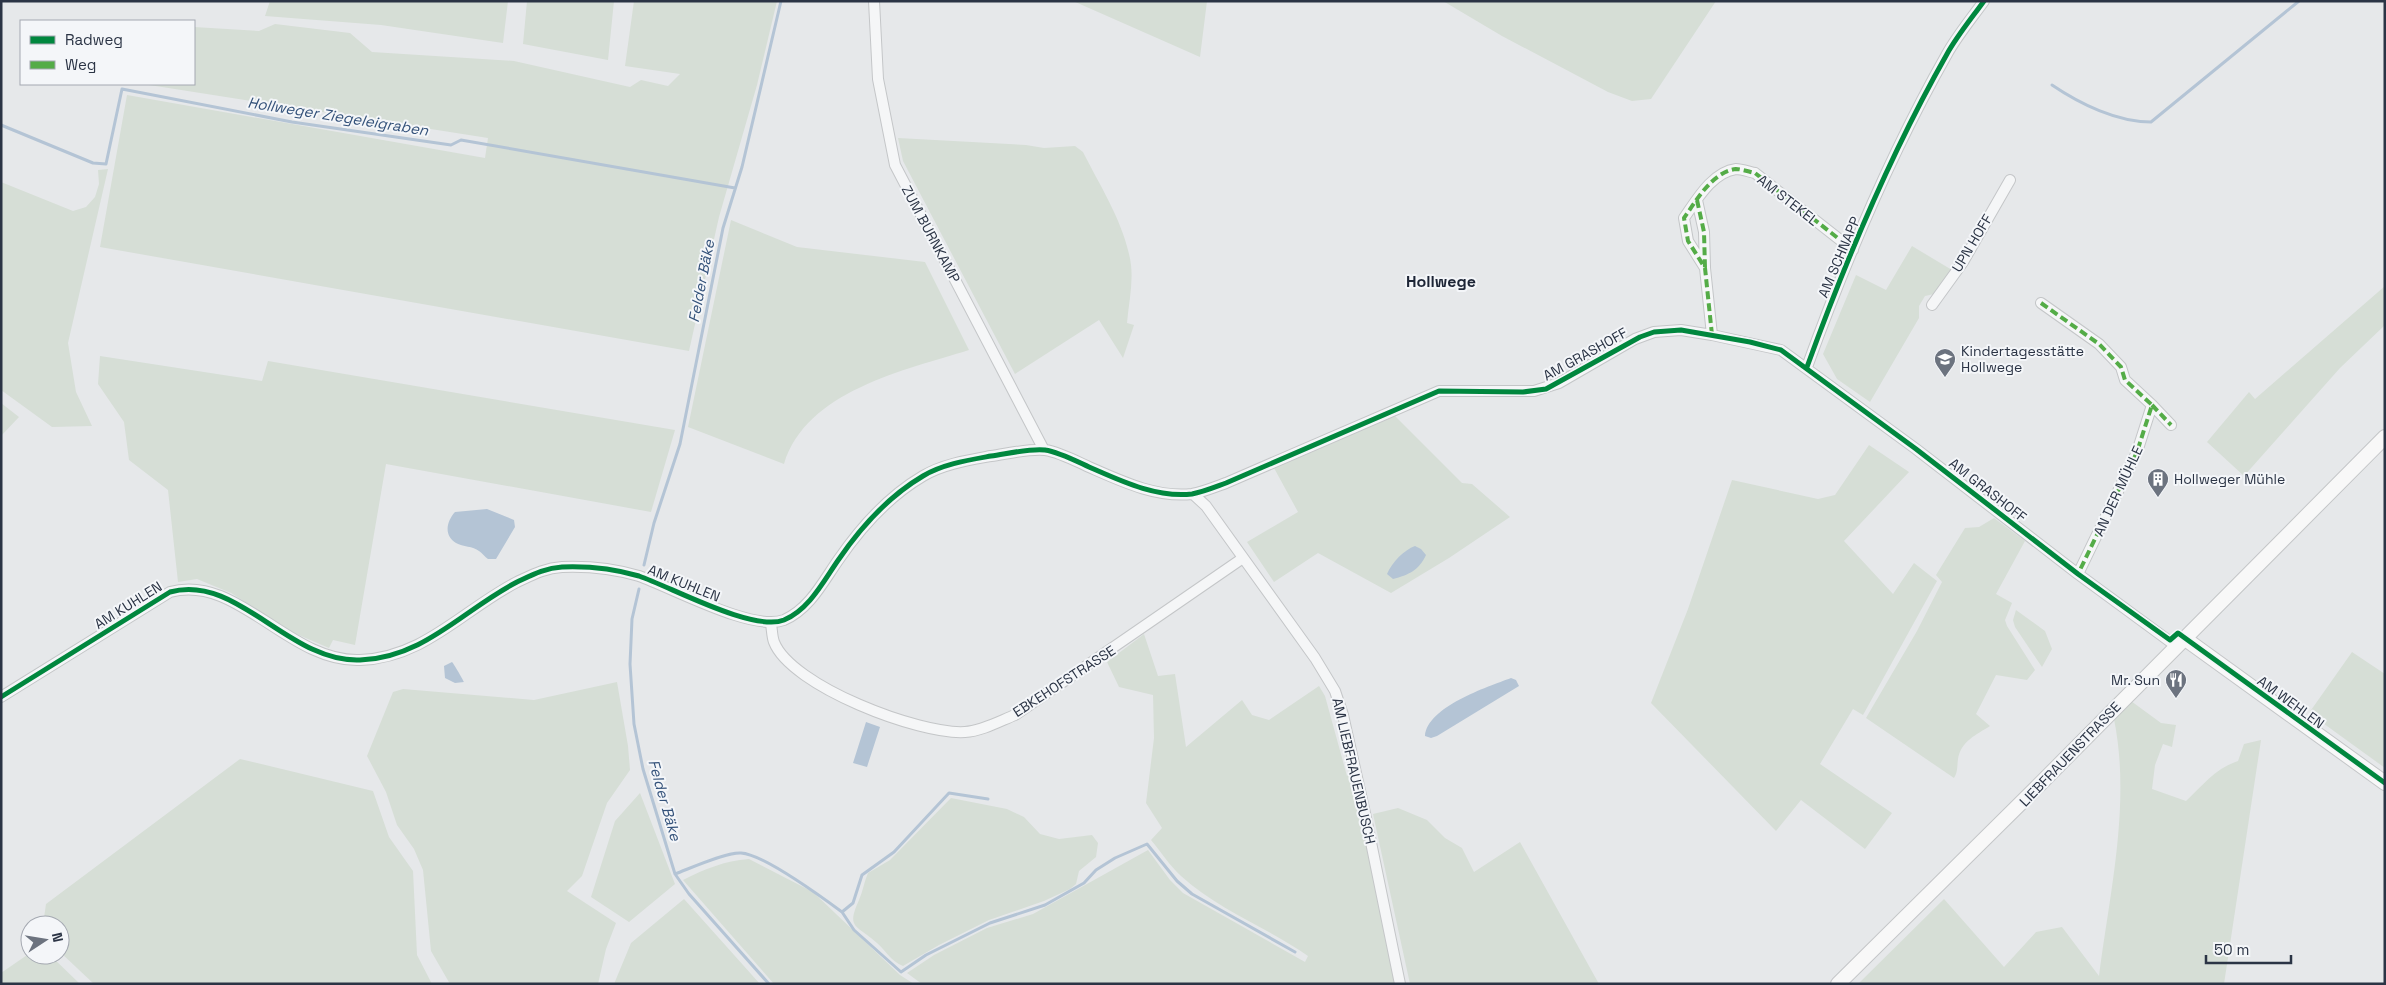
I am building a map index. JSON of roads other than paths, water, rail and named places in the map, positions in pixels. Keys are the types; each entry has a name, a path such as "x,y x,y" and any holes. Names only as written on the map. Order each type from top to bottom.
{"street":[{"name":"ZUM BURNKAMP","path":"874,1 878,79 895,165 1044,450"},
{"name":"AM SCHNAPP","path":"1807,367 1853,250 1886,177 1947,53 1984,1"},
{"name":"AM STEKEL","path":"1705,268 1692,249 1685,231 1684,218 1696,200 1721,175 1736,169 1755,173 1853,250"},
{"name":"UPN HOFF","path":"1932,305 1963,262 2010,180"},
{"name":"AM STEKEL","path":"1696,200 1704,232 1705,268 1712,335"},
{"path":"2041,303 2099,344 2121,367 2125,380 2171,425"},
{"name":"AM GRASHOFF","path":"1193,494 1213,488 1439,391 1534,392 1559,384 1635,339 1654,332 1681,330 1781,350 1807,367 2078,574 2180,642"},
{"name":"AN DER MÜHLE","path":"2078,574 2137,452 2152,405"},
{"name":"LIEBFRAUENSTRASSE","path":"1838,984 2385,437"},
{"path":"771,624 796,614 809,602 867,520 923,476 947,465 992,456 1044,450 1141,488 1171,494 1193,494"},
{"path":"1206,506 1213,488"},
{"name":"AM LIEBFRAUENBUSCH","path":"1193,494 1206,506 1315,658 1335,691 1343,715 1365,813 1400,984"},
{"name":"EBKEHOFSTRASSE","path":"771,624 774,643 789,663 817,685 887,716 940,730 965,732 988,727 1015,715 1243,558"},
{"name":"AM KUHLEN","path":"1,697 170,592 185,588 216,594 307,648 338,660 379,658 413,648 432,639 499,591 545,569 561,567 594,568 635,575 720,609 754,621 771,624"},
{"name":"AM WEHLEN","path":"2180,642 2385,783"}],"water":[{"path":"487,509 514,520 515,527 496,559 488,559 477,549 456,543 449,536 448,532 448,524 455,512"},
{"path":"1415,546 1426,555 1420,565 1404,576 1393,579 1387,574 1392,565 1403,553"},
{"path":"452,662 464,682 455,683 445,678 444,666"},
{"path":"1511,678 1516,680 1519,686 1437,736 1431,738 1425,736 1428,726 1447,707 1474,693"},
{"path":"866,722 880,727 867,767 853,763"}],"waterway":[{"name":"Felder Bäke","path":"644,565 654,523 680,444 723,228 742,167 781,1"},
{"path":"2052,85 2074,99 2099,111 2125,119 2151,122 2299,1"},
{"name":"Hollweger Ziegeleigraben","path":"1,125 93,163 106,164 122,89 292,122 451,145 461,140 735,188"},
{"name":"Felder Bäke","path":"639,589 632,619 630,664 634,724 643,769 675,874 689,894 769,984"},
{"path":"675,874 735,853 751,855 778,868 842,912 853,903 862,875 894,852 949,793 988,799"},
{"path":"842,912 854,930 901,972 926,955 990,923 1045,905 1084,883 1096,870 1115,858 1147,844 1177,881 1192,894 1295,952"}],"place":[{"name":"Kindertagesstätte Hollwege","path":"1945,378"},
{"name":"Hollweger Mühle","path":"2158,498"},
{"name":"Mr. Sun","path":"2176,699"}],"district":[{"name":"Hollwege","path":"1441,281"}]}
